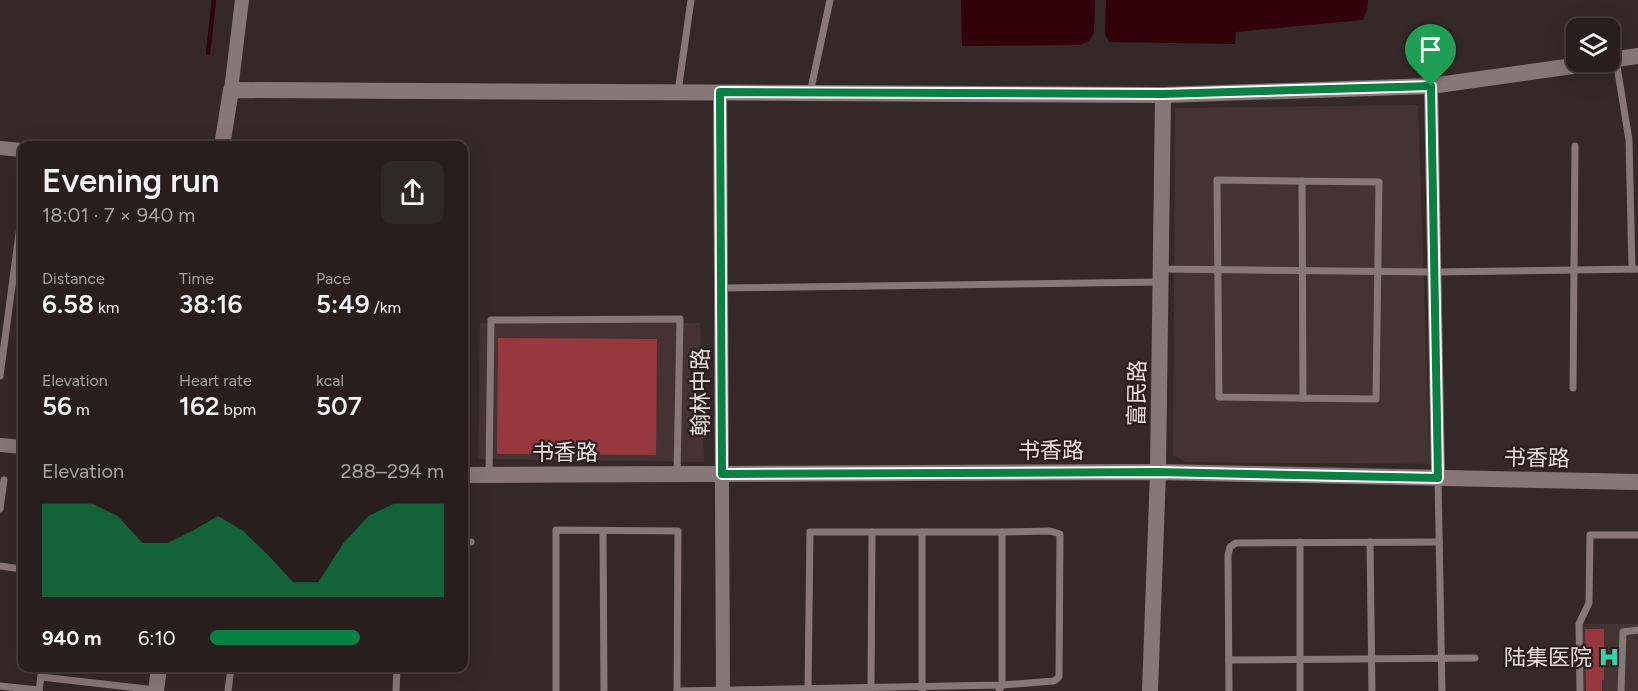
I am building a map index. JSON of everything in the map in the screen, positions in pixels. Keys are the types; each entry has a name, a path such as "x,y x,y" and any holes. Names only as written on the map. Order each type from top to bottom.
{"street":[{"path":"223,141 242,0"},
{"path":"1620,58 1638,56"},
{"path":"231,90 1163,94 1431,86 1566,66"},
{"path":"1431,86 1438,478"},
{"name":"翰林中路","path":"720,92 723,690"},
{"name":"富民路","path":"1150,691 1158,472 1163,94"},
{"path":"0,148 18,150"},
{"path":"0,445 18,447"},
{"name":"书香路","path":"468,475 1158,472 1638,482"},
{"path":"156,691 158,672"}],"lane":[{"path":"678,92 691,0"},
{"path":"810,93 830,0"},
{"path":"721,288 1161,275 1218,270 1434,272 1635,269 1629,140 1612,72"},
{"path":"1574,388 1575,146"},
{"path":"1217,180 1379,182 1376,399 1219,396 1218,270 1217,180"},
{"path":"1302,181 1303,398"},
{"path":"0,376 18,241"},
{"path":"489,475 491,320 680,320 677,474"},
{"path":"1438,478 1442,691"},
{"path":"0,509 4,480"},
{"path":"556,691 556,530 678,531 677,691 853,689 871,687 1000,688 1047,683 1059,677 1060,534 1050,531 810,532 808,689"},
{"path":"603,531 604,691"},
{"path":"871,687 872,532"},
{"path":"922,532 922,689"},
{"path":"1000,688 1002,532"},
{"path":"1580,691 1579,624 1589,603 1590,535 1638,535"},
{"path":"1300,542 1300,691"},
{"path":"1370,542 1372,691"},
{"path":"1229,691 1228,555 1230,547 1236,543 1439,542"},
{"path":"0,566 18,568"},
{"path":"1621,691 1623,633 1638,630"},
{"path":"1229,660 1475,658"},
{"path":"0,686 39,691 42,672"},
{"path":"228,691 230,672"},
{"path":"396,691 397,672"},
{"path":"41,677 156,691"}],"shaded area":[{"path":"961,0 1095,0 1094,33 1089,41 1080,45 962,46"},
{"path":"1106,0 1368,0 1363,20 1236,32 1235,44 1109,42 1105,34"},
{"path":"1418,105 1430,464 1186,462 1173,455 1175,108"},
{"path":"480,323 700,323 704,462 478,459"},
{"name":"陆集医院","path":"1579,624 1638,624 1638,691 1580,691"}],"building":[{"path":"498,338 657,339 656,455 497,454"},
{"path":"1585,629 1604,629 1602,691 1586,691"}],"waterway":[{"path":"208,53 214,0"}],"place":[{"name":"陆集医院","path":"1609,657"}],"route":[{"path":"1431,86 1438,478 1158,472 722,474 720,92 1163,94 1431,86"}]}
